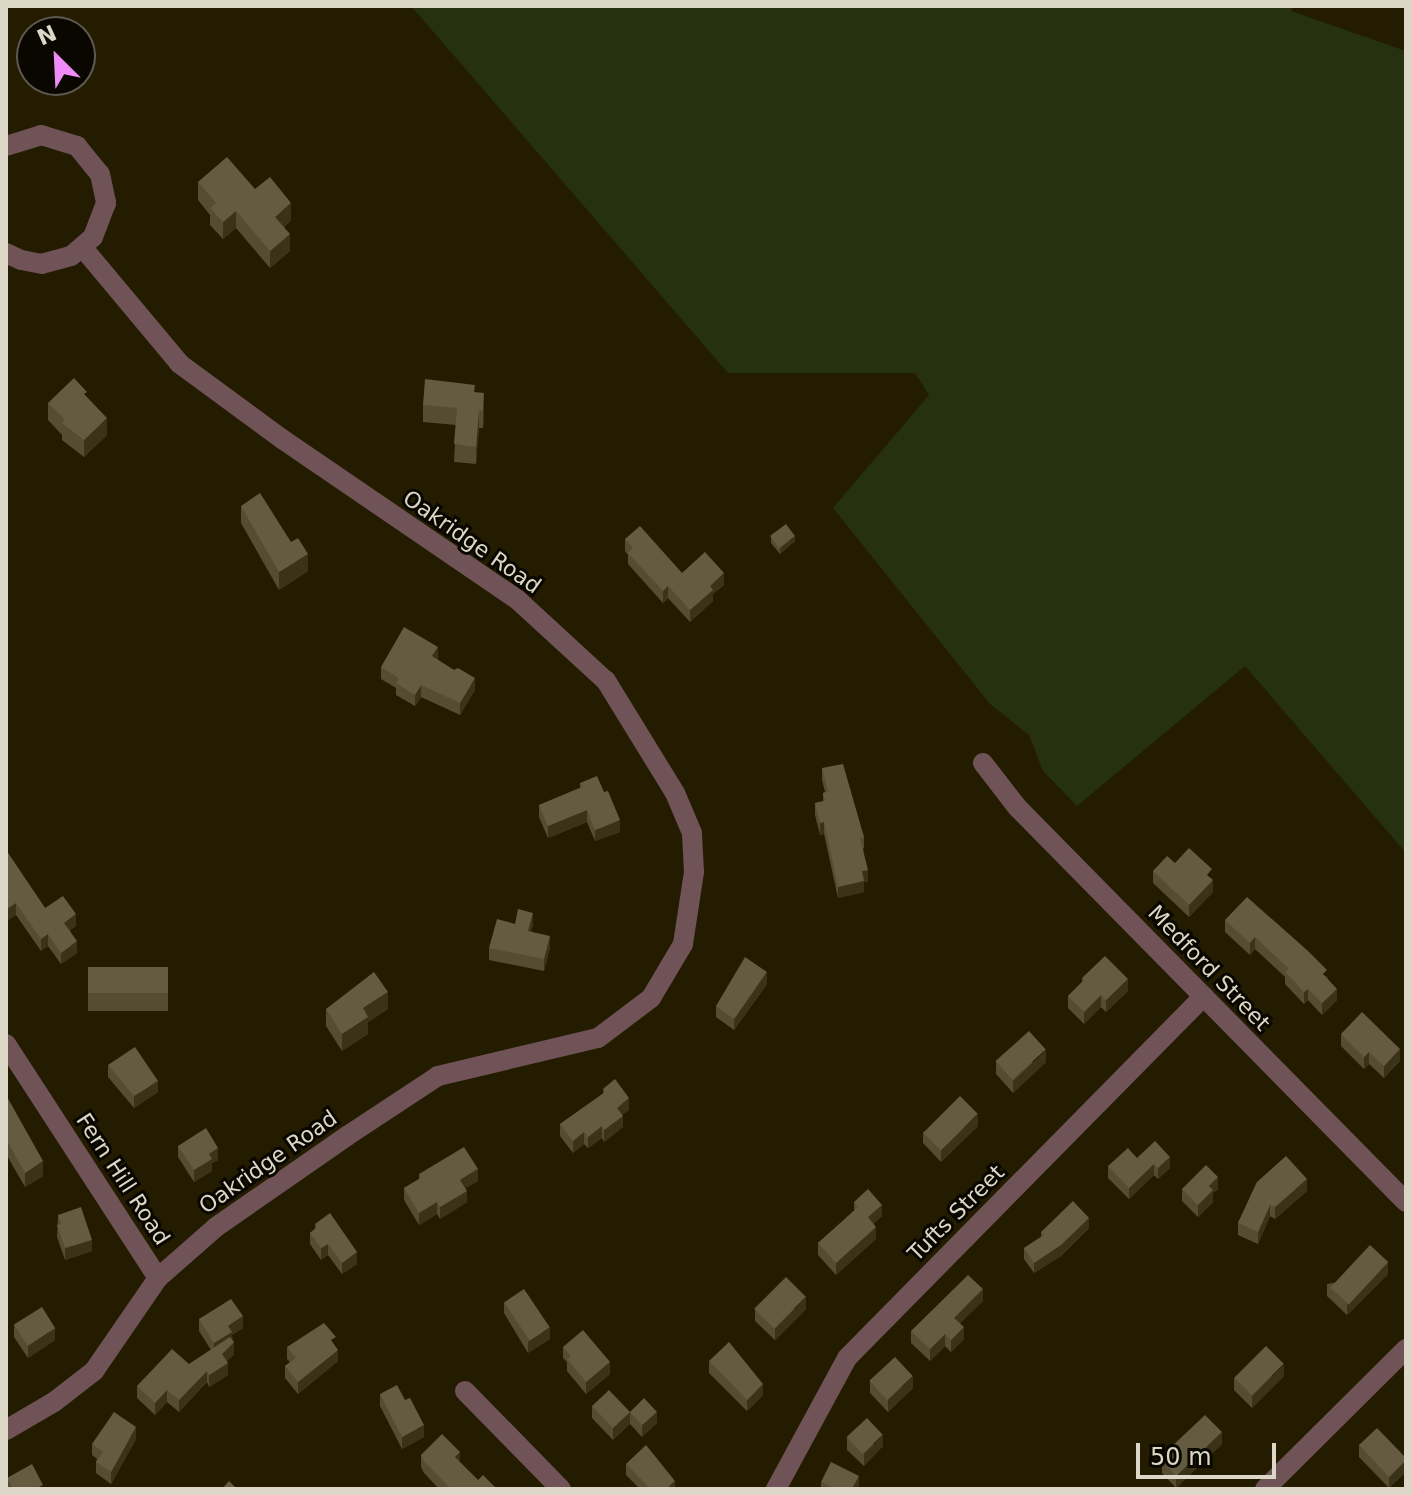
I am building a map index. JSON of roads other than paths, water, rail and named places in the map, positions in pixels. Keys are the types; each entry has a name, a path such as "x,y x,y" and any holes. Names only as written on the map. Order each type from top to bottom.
{"street":[{"path":"6,146 28,137 49,136 77,146 93,161 105,188 105,210 97,231 83,248 64,259 42,264 6,253"},
{"name":"Oakridge Road","path":"83,248 180,364 282,439 518,600 606,681 675,793 692,833 694,872 683,944 651,998 598,1038 438,1076 216,1227 158,1278"},
{"name":"Medford Street","path":"983,763 1017,807 1406,1202"},
{"name":"Tufts Street","path":"776,1489 847,1358 1204,996"},
{"name":"Fern Hill Road","path":"6,1044 158,1278 94,1371 54,1402 6,1430"},
{"path":"1265,1489 1406,1349"},
{"path":"465,1391 561,1489"}]}
